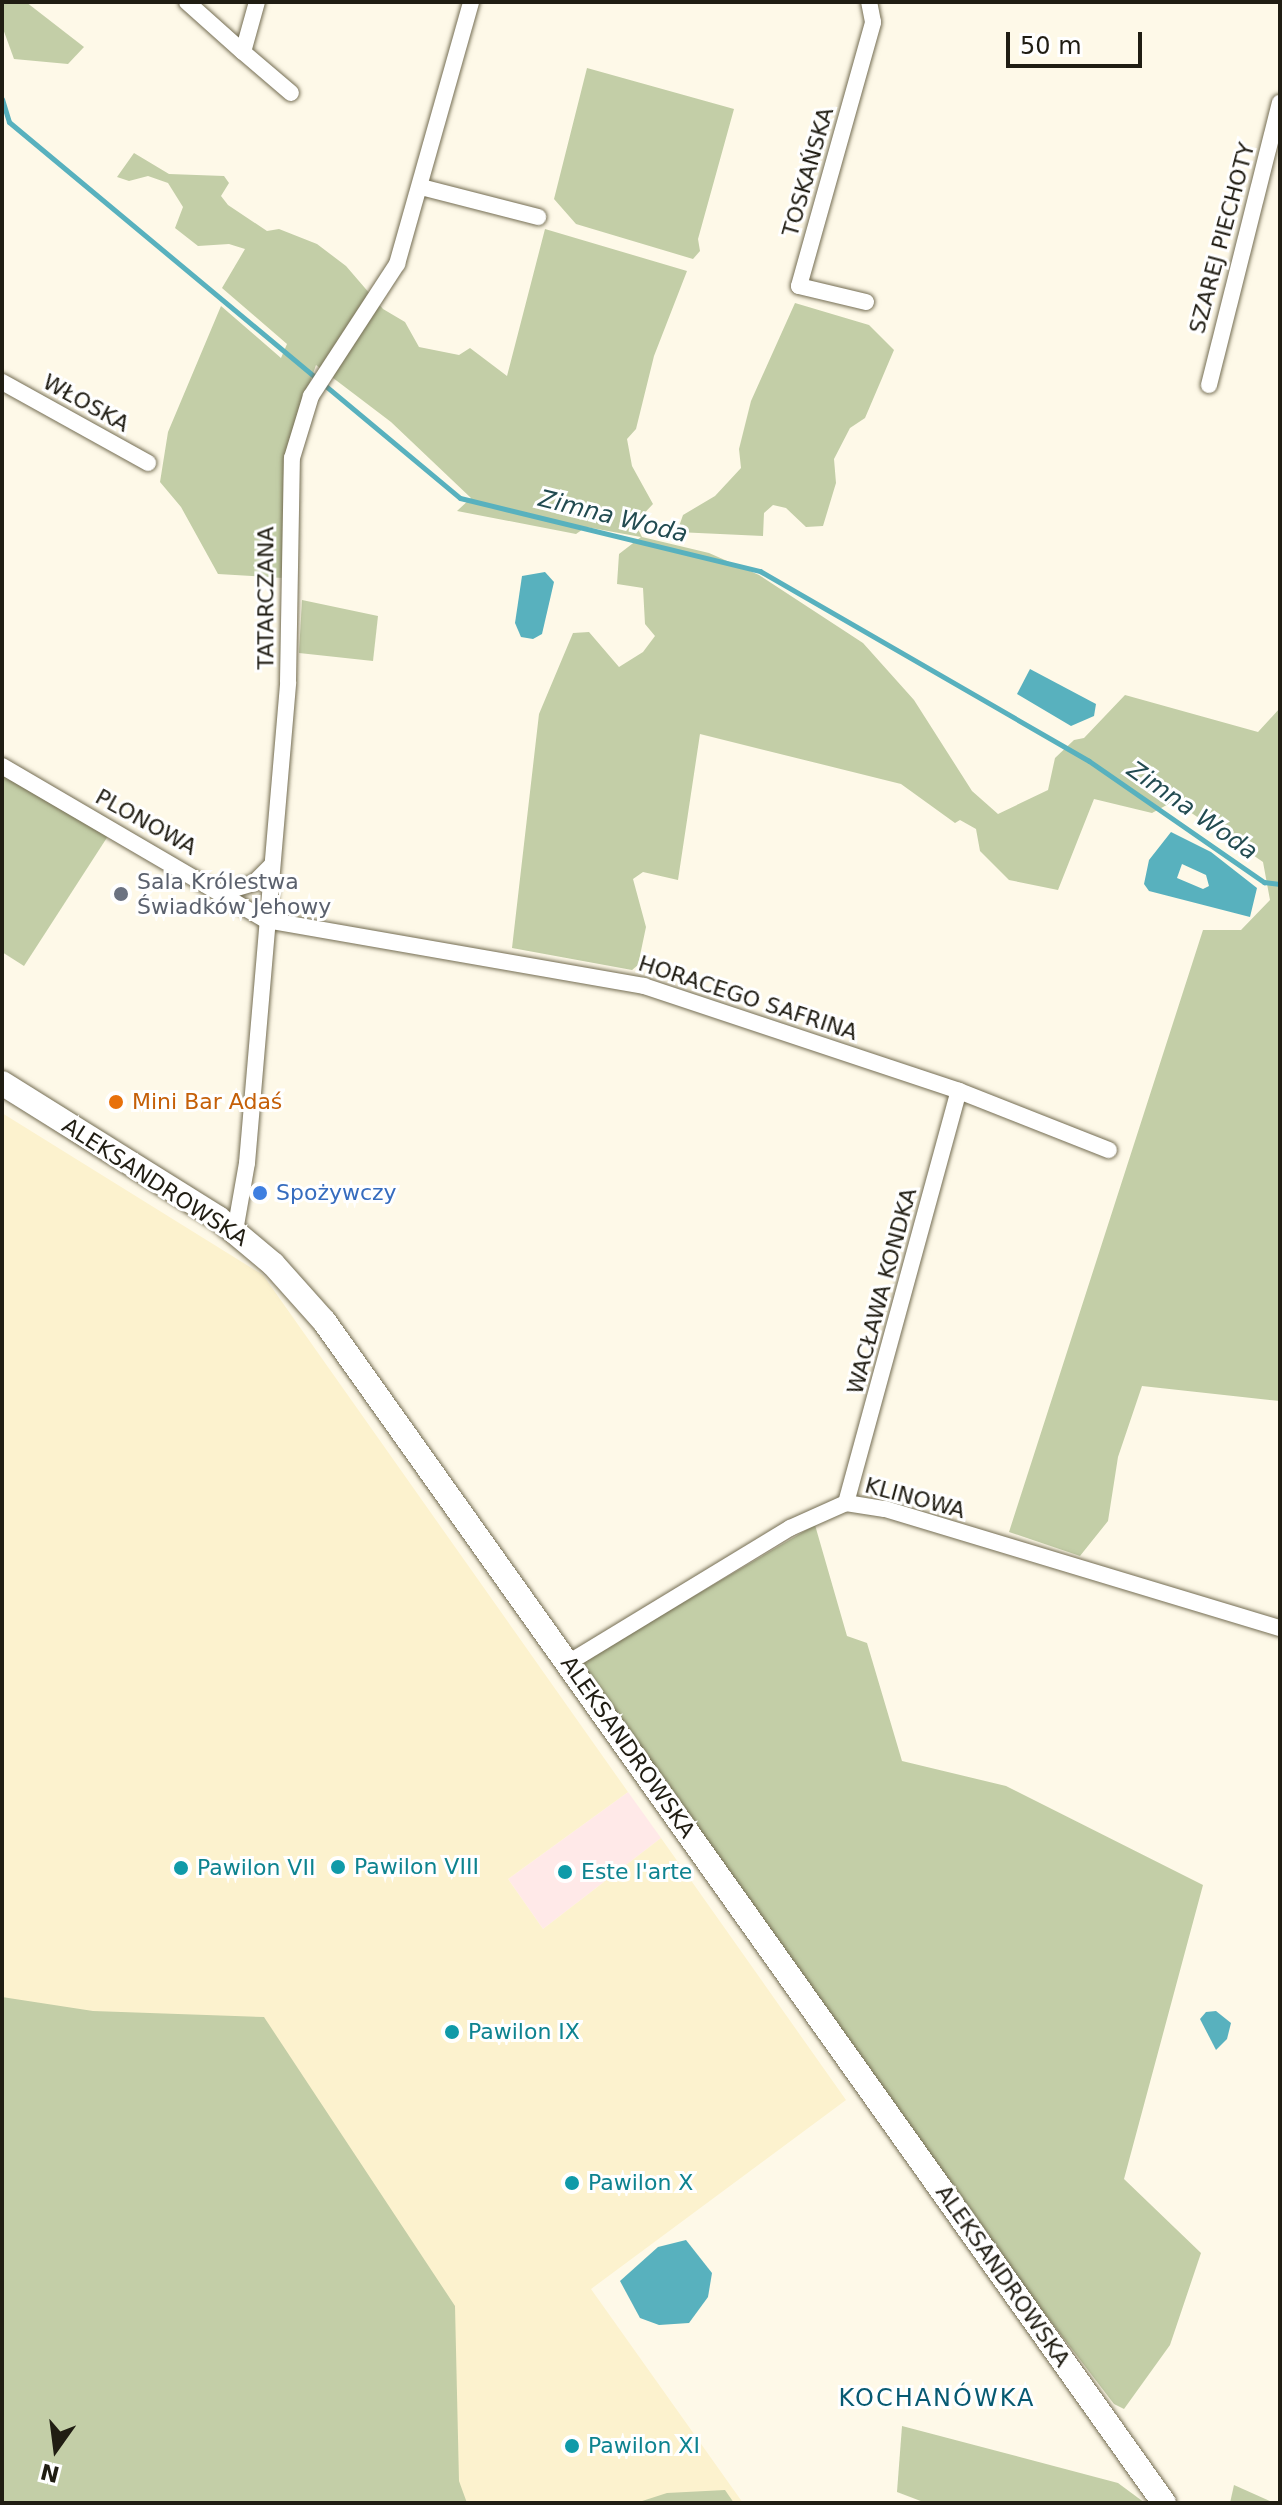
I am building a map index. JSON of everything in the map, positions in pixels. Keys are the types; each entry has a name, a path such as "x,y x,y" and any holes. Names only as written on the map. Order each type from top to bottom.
{"main road":[{"name":"ALEKSANDROWSKA","path":"2,1083 235,1231 324,1321 1164,2503"}],"street":[{"path":"187,2 291,93"},
{"path":"243,52 257,2"},
{"name":"TATARCZANA","path":"235,1231 249,1147 291,619 288,485 311,396 388,284 421,187 471,2"},
{"name":"TOSKAŃSKA","path":"866,302 799,286 873,22 869,2"},
{"name":"SZAREJ PIECHOTY","path":"1209,385 1280,103"},
{"path":"421,187 538,217"},
{"name":"WŁOSKA","path":"2,382 148,463"},
{"name":"PLONOWA","path":"2,766 223,892 266,920"},
{"path":"223,892 254,883 271,866"},
{"name":"HORACEGO SAFRINA","path":"266,920 644,986 959,1091 1109,1150"},
{"name":"WACŁAWA KONDKA","path":"846,1503 959,1091"},
{"name":"KLINOWA","path":"568,1663 790,1528 846,1503 885,1509 1280,1628"}],"shaded area":[{"path":"2,1113 263,1275 628,1792 508,1879 543,1929 661,1838 846,2100 591,2289 743,2503 2,2503"},
{"path":"628,1792 661,1838 543,1929 508,1879"}],"green space":[{"path":"2,2 26,2 84,47 68,64 14,59 2,26"},
{"path":"587,68 734,109 698,239 700,251 693,259 576,224 554,199"},
{"path":"134,153 169,174 224,176 229,183 221,196 228,205 267,231 279,229 317,244 346,266 383,309 405,322 419,347 459,355 470,348 507,376 545,229 687,271 654,356 636,429 627,439 632,466 653,504 635,523 642,537 709,553 759,575 863,643 914,700 972,791 998,814 1048,790 1055,758 1074,740 1084,738 1125,695 1258,732 1280,708 1280,1401 1142,1386 1118,1457 1108,1521 1080,1556 1009,1532 1203,930 1241,930 1270,900 1263,862 1174,801 1152,813 1094,799 1058,890 1009,880 980,851 976,829 960,820 955,823 901,784 700,734 678,880 643,872 633,879 646,927 638,965 632,970 512,948 539,714 573,633 589,632 619,667 643,652 655,636 645,624 643,588 617,584 619,554 641,537 586,527 576,534 457,511 471,498 391,422 316,365 289,442 283,480 283,578 218,574 181,507 160,482 168,432 221,306 281,358 287,344 222,288 245,249 229,244 198,246 175,228 183,207 168,183 148,176 129,181 117,177"},
{"path":"795,303 869,325 894,350 865,418 850,428 834,459 836,483 823,526 806,527 786,508 773,505 764,513 763,536 677,532 683,515 715,496 741,468 739,449 751,401"},
{"path":"302,600 378,616 373,661 299,653"},
{"path":"2,772 108,836 24,966 2,952"},
{"path":"815,1525 847,1636 867,1643 902,1761 1006,1786 1203,1885 1124,2179 1201,2253 1170,2345 1124,2409 1114,2404 1002,2258 580,1663"},
{"path":"2,1997 93,2011 264,2017 455,2306 459,2481 467,2503 2,2503"},
{"path":"902,2426 1118,2483 1145,2503 926,2503 897,2492"},
{"path":"1234,2485 1274,2503 1230,2503"},
{"path":"725,2490 734,2503 636,2503 667,2493"}],"water":[{"path":"545,572 554,582 542,634 533,639 521,637 515,623 522,576"},
{"path":"1030,669 1096,704 1094,716 1071,726 1017,694"},
{"path":"1171,832 1211,852 1257,888 1250,917 1149,891 1144,884 1149,860","holes":["1182,864 1206,875 1209,886 1203,889 1177,878"]},
{"path":"1216,2011 1231,2023 1227,2039 1216,2050 1200,2019 1206,2012"},
{"path":"686,2240 712,2273 708,2297 689,2323 659,2325 640,2318 620,2281 658,2247"}],"waterway":[{"name":"Zimna Woda","path":"2,99 9,122 460,498 760,571 1089,761 1264,882 1280,884"}],"place":[{"name":"Sala Królestwa Świadków Jehowy","path":"121,894"},
{"name":"Mini Bar Adaś","path":"116,1102"},
{"name":"Spożywczy","path":"260,1193"},
{"name":"Pawilon VIII","path":"338,1867"},
{"name":"Pawilon VII","path":"181,1868"},
{"name":"Este l'arte","path":"565,1872"},
{"name":"Pawilon IX","path":"452,2032"},
{"name":"Pawilon X","path":"572,2183"},
{"name":"Pawilon XI","path":"572,2446"}],"district":[{"name":"KOCHANÓWKA","path":"937,2399"}]}
